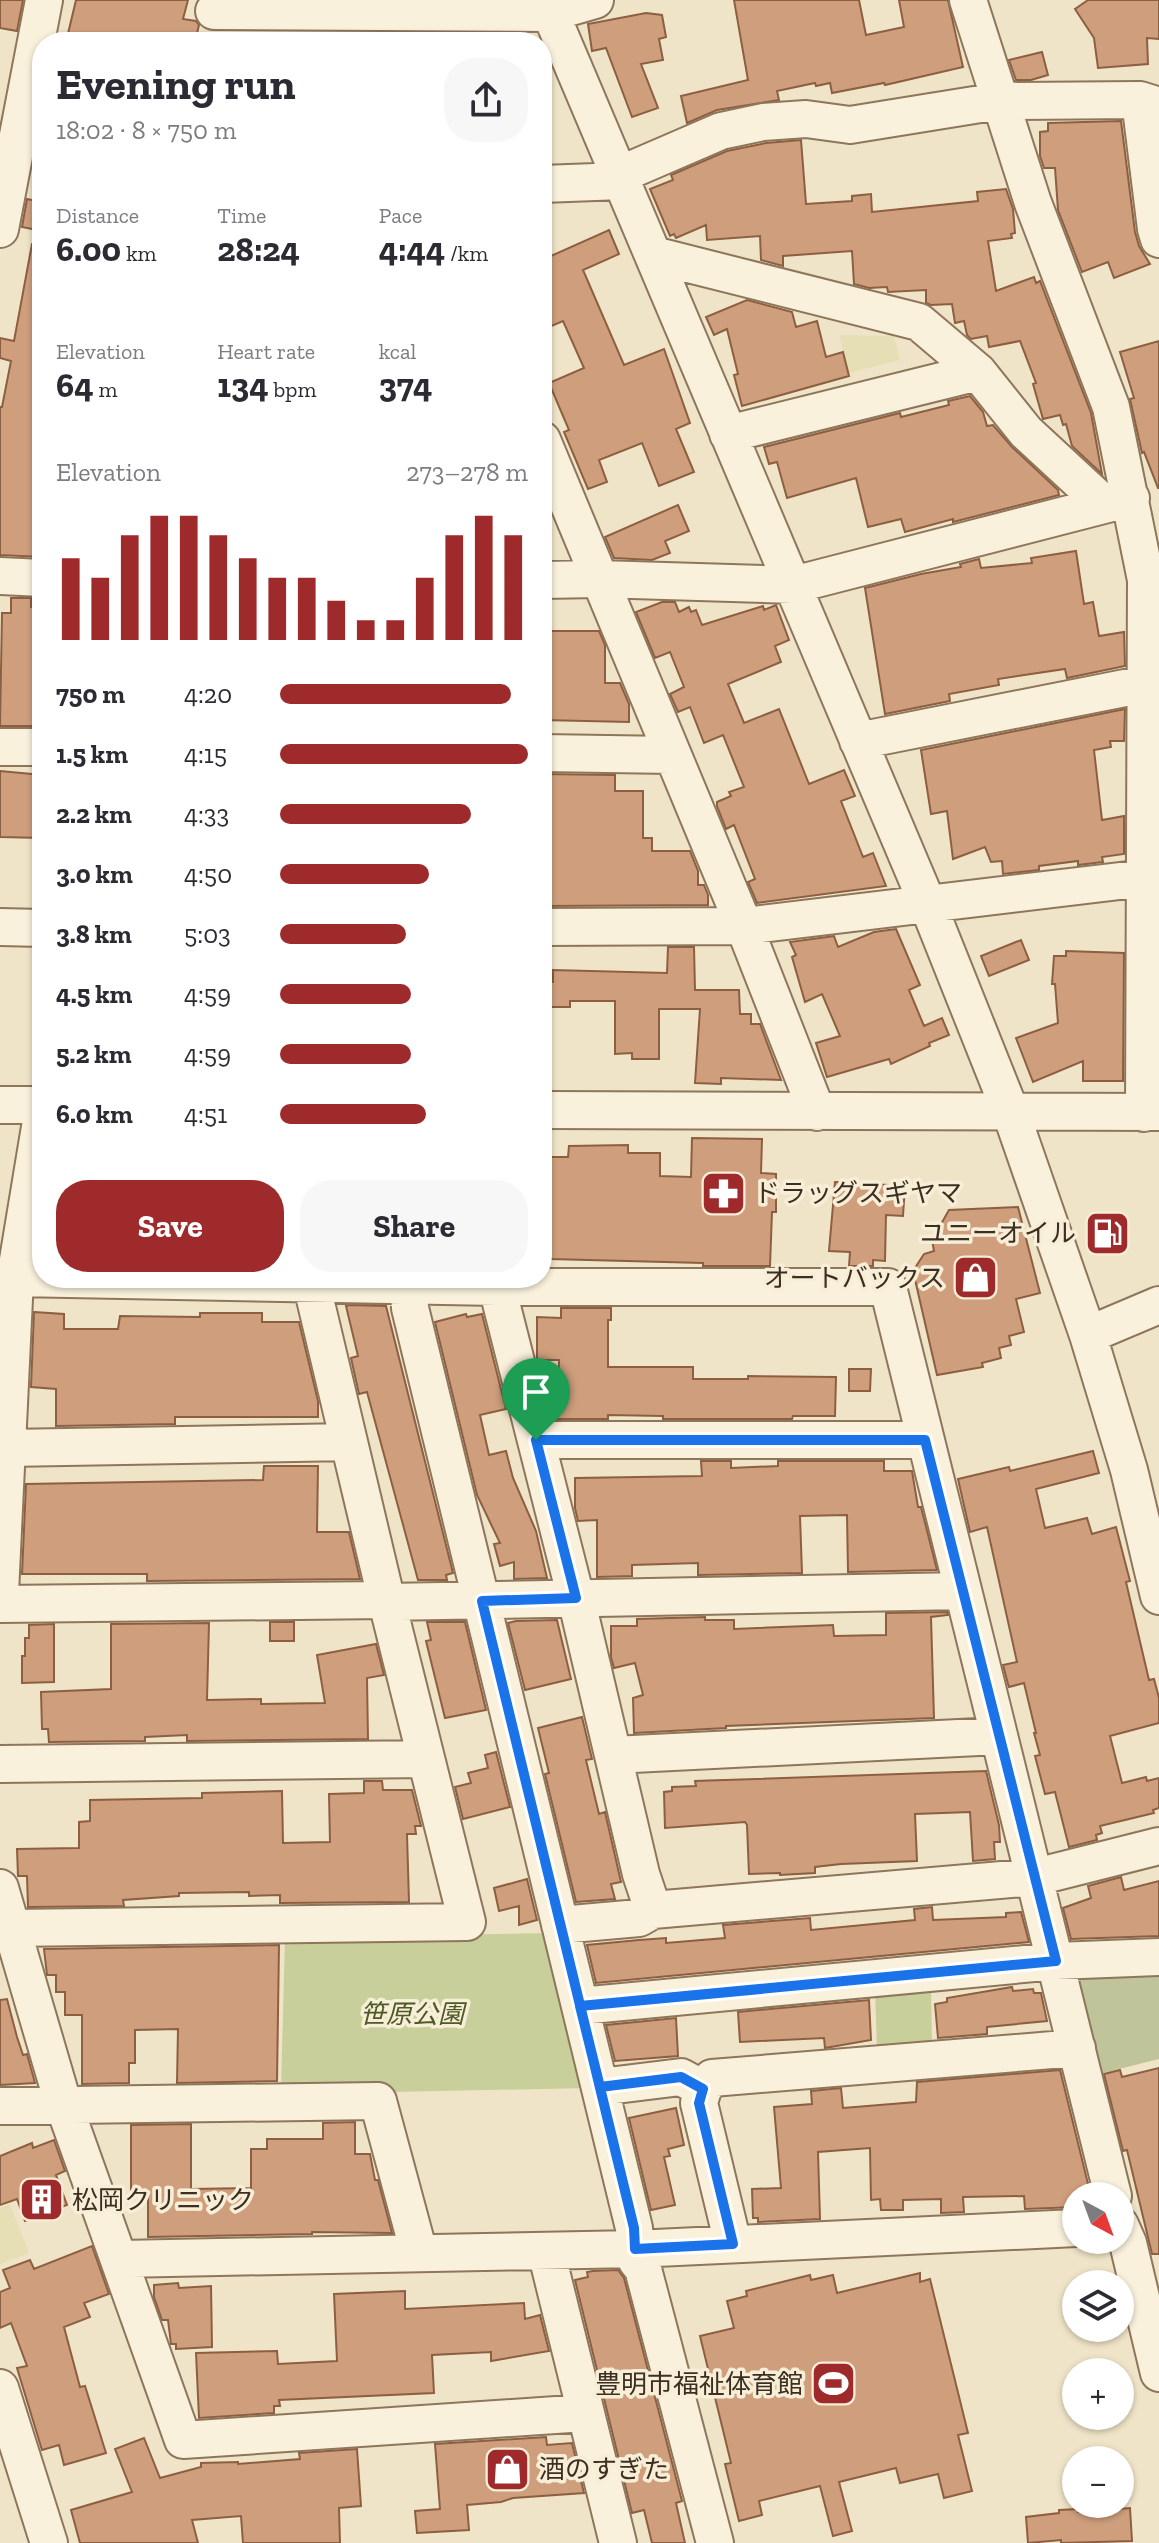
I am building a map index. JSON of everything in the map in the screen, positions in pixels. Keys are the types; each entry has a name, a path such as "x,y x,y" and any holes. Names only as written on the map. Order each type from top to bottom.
{"street":[{"path":"39,32 44,0"},
{"path":"212,18 547,6 595,0"},
{"path":"552,1110 1152,1112 1145,878 1145,684 1152,580 1117,501 1111,407 1033,203 968,0"},
{"path":"547,6 928,905 1011,1113 1088,1335 1129,1470 1159,1596"},
{"path":"0,229 18,175 32,81"},
{"path":"552,183 620,178 721,131 763,122 806,119 850,125 999,101 1149,103 1159,239"},
{"path":"653,255 919,322 978,372 1026,432 1117,501"},
{"path":"728,434 978,372"},
{"path":"552,486 599,579 744,926 817,1112"},
{"path":"552,580 793,585 1117,501"},
{"path":"0,576 32,578"},
{"path":"858,741 1145,684"},
{"path":"0,747 32,747"},
{"path":"552,753 672,755"},
{"path":"552,927 744,926 1145,878"},
{"path":"0,927 32,928"},
{"path":"0,1105 32,1105"},
{"path":"0,1593 15,1278 32,1175"},
{"path":"15,1278 32,1278"},
{"path":"552,1287 888,1287 1110,2182"},
{"path":"12,1928 467,1922 312,1288"},
{"path":"409,1288 410,1308 634,2228 636,2260 643,2269 715,2543"},
{"path":"497,1288 576,1598 641,1874 653,1910"},
{"path":"1088,1335 1159,1305"},
{"path":"536,1440 925,1440"},
{"path":"7,1448 349,1442"},
{"path":"0,1604 482,1601 963,1591"},
{"path":"613,1755 999,1736"},
{"path":"0,1764 426,1759"},
{"path":"560,1925 639,1918 653,1910 1036,1877 1159,1846"},
{"path":"0,1888 63,2103 183,2440 585,2413"},
{"path":"580,2006 1056,1961 1159,1957"},
{"path":"733,2244 699,2103 703,2089 712,2078 1077,2048"},
{"path":"600,2087 681,2077 703,2089"},
{"path":"0,2106 378,2101 419,2253"},
{"path":"120,2259 635,2249 1062,2229"},
{"path":"546,2251 618,2543"},
{"path":"1131,2254 1159,2373"},
{"path":"0,2388 6,2422 49,2543"}],"shaded area":[{"path":"839,335 894,336 900,360 849,373"},
{"path":"10,2204 29,2253 0,2264 0,2208"}],"green space":[{"name":"笹原公園","path":"550,1933 589,2088 392,2092 281,2088 285,1938"},
{"path":"1159,1969 1159,2059 1099,2074 1076,1978 1082,1970"},
{"path":"931,1984 932,2047 877,2051 875,1989"}],"building":[{"path":"0,0 23,0 17,31 0,28"},
{"path":"76,0 188,0 183,19 196,21 199,25 197,32 68,32"},
{"path":"734,0 859,0 866,35 904,27 899,0 948,0 963,67 885,85 832,93 830,83 816,86 815,83 777,91 779,100 717,110 687,123 681,96 748,80"},
{"path":"1088,0 1159,0 1159,39 1147,38 1148,64 1098,68 1094,38 1075,9"},
{"path":"646,13 662,15 666,37 659,39 663,60 641,64 658,108 632,117 606,48 592,51 588,24"},
{"path":"1042,52 1048,75 1016,80 1009,60"},
{"path":"1121,121 1135,232 1150,264 1114,278 1108,262 1082,272 1058,210 1055,168 1044,168 1040,156 1040,132 1048,131 1048,123"},
{"path":"801,140 806,204 852,201 852,196 871,194 872,212 978,201 977,192 1006,189 1013,209 1015,233 1011,234 1012,238 988,241 996,291 1034,277 1036,283 1040,281 1091,413 1102,474 1072,446 1060,415 1043,419 1033,384 1036,383 1020,341 989,347 987,336 971,339 964,321 955,323 952,304 926,303 926,290 888,292 887,287 869,288 854,284 852,251 783,256 783,266 761,260 760,236 707,240 706,225 676,238 674,234 670,236 650,189 673,180 671,175 727,151"},
{"path":"27,199 32,200 32,229 22,227"},
{"path":"609,230 619,254 583,270 624,365 664,349 690,423 676,429 694,472 659,486 642,443 599,460 607,482 588,489 564,432 569,430 552,390 552,382 584,368 563,321 552,326 552,256"},
{"path":"32,244 32,557 0,555 0,407 11,361 0,358 0,338 14,341"},
{"path":"747,300 792,312 796,327 817,321 826,357 843,352 849,376 742,406 727,329 714,335 706,317"},
{"path":"1159,341 1158,488 1142,453 1130,399 1134,398 1120,352"},
{"path":"970,396 983,412 987,426 993,425 1058,490 1059,495 905,532 901,519 868,527 856,478 787,498 777,462 769,464 764,447 900,413 901,417 949,405 948,401"},
{"path":"678,505 689,531 665,541 670,553 652,560 614,558 605,537"},
{"path":"1076,551 1084,604 1093,602 1099,636 1124,632 1125,666 1067,678 1065,669 998,679 999,685 949,694 950,701 885,714 865,588 961,567 960,564 979,559 981,568 1032,563 1031,558"},
{"path":"11,598 31,598 32,726 0,726 2,613 11,613"},
{"path":"662,602 675,602 679,612 689,607 691,612 696,610 702,625 763,606 764,610 776,605 789,640 775,646 781,662 728,684 744,723 779,709 809,784 844,770 855,796 841,801 863,857 873,853 886,886 757,903 748,882 755,879 734,825 726,829 717,806 717,802 731,796 729,792 744,787 723,735 704,743 690,707 678,712 670,694 684,687 670,652 655,658 636,612"},
{"path":"552,631 599,631 605,645 605,683 620,683 629,704 629,722 552,720"},
{"path":"1125,709 1124,741 1110,741 1111,747 1094,750 1102,820 1124,816 1124,854 1102,857 1103,862 1078,865 1078,861 1003,874 1002,861 991,862 985,847 953,859 947,811 931,814 921,750"},
{"path":"0,771 32,774 32,838 0,837"},
{"path":"552,774 615,775 615,791 643,791 643,838 652,838 652,851 690,851 698,871 698,885 704,885 708,895 708,905 552,906"},
{"path":"896,929 920,985 909,990 924,1026 942,1018 949,1035 891,1064 889,1059 827,1077 816,1043 840,1036 822,994 805,1002 792,957 796,955 790,942 834,936 838,947 874,932"},
{"path":"1021,940 1029,960 989,976 981,956"},
{"path":"668,947 694,947 695,990 739,990 740,1014 751,1014 751,1024 760,1024 781,1080 721,1078 721,1084 695,1083 700,1009 659,1009 659,1059 632,1059 632,1053 615,1054 615,1001 570,1001 570,1007 552,1007 553,970 667,973"},
{"path":"1066,951 1124,953 1123,1081 1083,1081 1083,1061 1033,1082 1016,1038 1058,1023 1055,984 1052,984 1054,956 1066,956"},
{"path":"692,1138 762,1139 761,1173 776,1174 776,1212 772,1212 770,1266 552,1259 552,1157 568,1157 569,1146 628,1145 628,1153 660,1153 660,1176 691,1177"},
{"path":"835,1182 905,1186 903,1216 886,1215 885,1261 873,1260 873,1266 849,1266 850,1252 829,1251"},
{"path":"1018,1207 1040,1293 1016,1299 1024,1332 1009,1336 1011,1345 999,1348 1001,1358 982,1363 983,1367 937,1375 913,1271 924,1254 934,1251 932,1240 949,1210"},
{"path":"346,1306 386,1306 453,1573 446,1575 447,1580 418,1580 367,1392 359,1394 351,1358 358,1356"},
{"path":"561,1308 611,1308 608,1367 693,1367 693,1379 836,1377 835,1416 663,1419 663,1416 608,1415 608,1419 555,1419 559,1360 537,1360 537,1317 561,1318"},
{"path":"34,1312 64,1314 64,1329 118,1329 120,1316 200,1317 200,1313 262,1313 262,1322 299,1322 318,1401 318,1417 175,1417 175,1424 56,1426 56,1389 31,1387"},
{"path":"466,1314 467,1317 482,1314 506,1409 480,1415 489,1455 506,1451 513,1478 536,1531 547,1578 514,1579 514,1562 500,1566 494,1544 500,1543 477,1495 435,1322"},
{"path":"849,1369 871,1369 870,1391 849,1391"},
{"path":"1093,1451 1099,1473 1036,1489 1045,1528 1087,1518 1092,1534 1116,1527 1149,1680 1154,1679 1159,1698 1159,1723 1110,1736 1122,1783 1146,1777 1147,1781 1159,1778 1159,1808 1153,1810 1154,1813 1100,1826 1102,1833 1096,1835 1097,1840 1069,1847 1055,1792 1045,1794 1035,1756 1040,1755 1024,1683 1009,1687 1003,1665 1017,1662 987,1527 970,1532 958,1479 1009,1467 1010,1471"},
{"path":"701,1461 731,1461 731,1468 778,1466 778,1461 884,1461 884,1471 912,1471 918,1507 921,1507 937,1570 848,1572 847,1515 800,1516 802,1573 698,1575 698,1563 632,1565 632,1576 597,1577 597,1520 578,1521 575,1478 702,1476"},
{"path":"264,1466 318,1466 317,1532 349,1532 360,1579 147,1581 147,1574 22,1574 26,1484 263,1480"},
{"path":"947,1612 948,1615 931,1617 934,1718 634,1733 633,1698 643,1695 635,1663 614,1668 611,1657 611,1626 637,1626 637,1619 705,1617 705,1620 734,1620 734,1629 833,1625 834,1636 886,1635 886,1613"},
{"path":"557,1620 571,1679 525,1690 508,1623"},
{"path":"270,1622 294,1622 294,1641 270,1641"},
{"path":"427,1622 465,1622 486,1710 445,1718 426,1641 431,1640"},
{"path":"209,1623 207,1700 261,1699 261,1704 325,1703 317,1655 376,1644 384,1675 367,1678 368,1739 187,1741 187,1735 145,1737 145,1741 49,1742 48,1729 42,1729 41,1692 111,1689 111,1624"},
{"path":"54,1624 54,1682 22,1683 22,1656 25,1656 29,1625"},
{"path":"582,1717 592,1759 586,1760 599,1814 605,1812 621,1882 611,1884 615,1899 576,1902 545,1774 549,1773 538,1728"},
{"path":"496,1752 510,1807 463,1819 455,1787 471,1783 468,1773 488,1768 485,1755"},
{"path":"986,1771 999,1825 1000,1842 994,1842 995,1859 973,1861 970,1812 915,1814 917,1861 841,1864 815,1867 815,1873 780,1875 749,1874 745,1822 665,1828 664,1792 672,1791 672,1787 696,1786 695,1781"},
{"path":"364,1781 382,1781 383,1790 412,1790 421,1826 415,1826 416,1834 407,1834 409,1902 280,1903 280,1895 249,1896 249,1892 179,1893 179,1896 123,1900 124,1906 28,1907 27,1876 18,1876 17,1849 79,1848 79,1822 90,1821 90,1800 202,1798 202,1793 282,1791 283,1843 330,1842 329,1794 364,1793"},
{"path":"1121,1877 1124,1890 1159,1881 1159,1936 1071,1939 1063,1908 1091,1898 1088,1886"},
{"path":"527,1879 537,1920 519,1925 519,1906 499,1911 494,1888"},
{"path":"932,1907 933,1920 1006,1917 1006,1913 1021,1912 1029,1942 596,1983 587,1945 666,1938 666,1943 725,1938 723,1925 810,1918 811,1930 915,1920 914,1909"},
{"path":"279,1945 277,2081 177,2083 178,2029 135,2030 135,2063 129,2063 129,2083 82,2084 82,2015 65,2015 65,1992 56,1992 56,1975 47,1975 44,1949"},
{"path":"1012,1987 1013,1991 1033,1989 1034,1993 1041,1993 1047,2021 987,2027 987,2034 938,2038 935,2004 947,2002 947,1998"},
{"path":"7,1999 23,2055 27,2054 35,2083 0,2085 0,2000"},
{"path":"869,2000 871,2040 825,2048 824,2038 740,2042 738,2012"},
{"path":"676,2018 678,2056 615,2061 606,2025"},
{"path":"1159,2068 1159,2254 1152,2254 1127,2150 1123,2151 1104,2074 1120,2070 1122,2077"},
{"path":"1060,2070 1088,2182 1062,2182 1062,2208 1025,2209 1024,2196 963,2197 964,2212 941,2213 941,2199 903,2200 903,2210 881,2210 880,2199 871,2200 870,2148 818,2152 820,2219 758,2222 758,2218 753,2218 752,2189 781,2188 774,2107 812,2104 811,2091 841,2088 843,2108 916,2102 917,2082"},
{"path":"676,2108 684,2145 668,2149 670,2156 664,2157 675,2205 651,2210 629,2118"},
{"path":"355,2122 355,2154 370,2154 392,2233 148,2237 148,2190 131,2190 131,2125 191,2124 191,2189 251,2188 251,2149 267,2149 267,2139 323,2139 323,2123"},
{"path":"54,2140 65,2171 56,2175 67,2205 25,2221 17,2199 0,2205 0,2156 32,2143 33,2148"},
{"path":"92,2246 109,2294 84,2303 90,2317 64,2327 80,2387 85,2386 106,2453 64,2465 59,2445 42,2450 17,2368 27,2366 11,2323 0,2328 0,2292 10,2288 3,2270 30,2260 34,2269"},
{"path":"618,2270 624,2278 682,2501 676,2503 685,2543 652,2543 644,2510 632,2513 575,2280 588,2277 587,2272"},
{"name":"豊明市福祉体育館","path":"920,2273 920,2282 930,2279 968,2433 958,2435 972,2491 944,2498 938,2474 900,2483 896,2468 839,2482 852,2531 833,2536 820,2486 759,2501 762,2515 739,2521 725,2464 731,2463 700,2336 734,2328 727,2301 747,2296 746,2291 810,2275 811,2280 833,2275 837,2293"},
{"path":"178,2283 179,2288 211,2286 212,2347 176,2349 176,2344 171,2344 168,2320 162,2320 154,2297 154,2285"},
{"path":"405,2291 405,2309 524,2303 525,2319 540,2315 549,2351 491,2361 491,2352 432,2355 434,2393 279,2400 280,2406 274,2406 274,2413 199,2418 196,2353 277,2351 278,2364 337,2361 334,2294"},
{"name":"酒のすぎた","path":"546,2437 547,2445 572,2443 584,2493 467,2505 469,2530 417,2533 415,2511 440,2509 435,2444"},
{"path":"144,2438 160,2478 201,2467 201,2463 238,2464 300,2459 299,2453 357,2449 361,2506 339,2508 340,2543 243,2543 241,2516 192,2520 198,2543 80,2543 71,2510 132,2492 115,2449"},
{"path":"1062,2510 1062,2518 1131,2518 1132,2541 1028,2543 1026,2517 1059,2513"}],"place":[{"name":"ドラッグスギヤマ","path":"723,1193"},
{"name":"ユニーオイル","path":"1107,1233"},
{"name":"オートバックス","path":"976,1278"},
{"name":"松岡クリニック","path":"41,2200"},
{"name":"豊明市福祉体育館","path":"834,2384"},
{"name":"酒のすぎた","path":"508,2469"}],"route":[{"path":"536,1440 576,1598 482,1601 634,2228 635,2249 733,2244 699,2103 703,2089 681,2077 600,2087 580,2006 1056,1961 925,1440 536,1440"}]}
